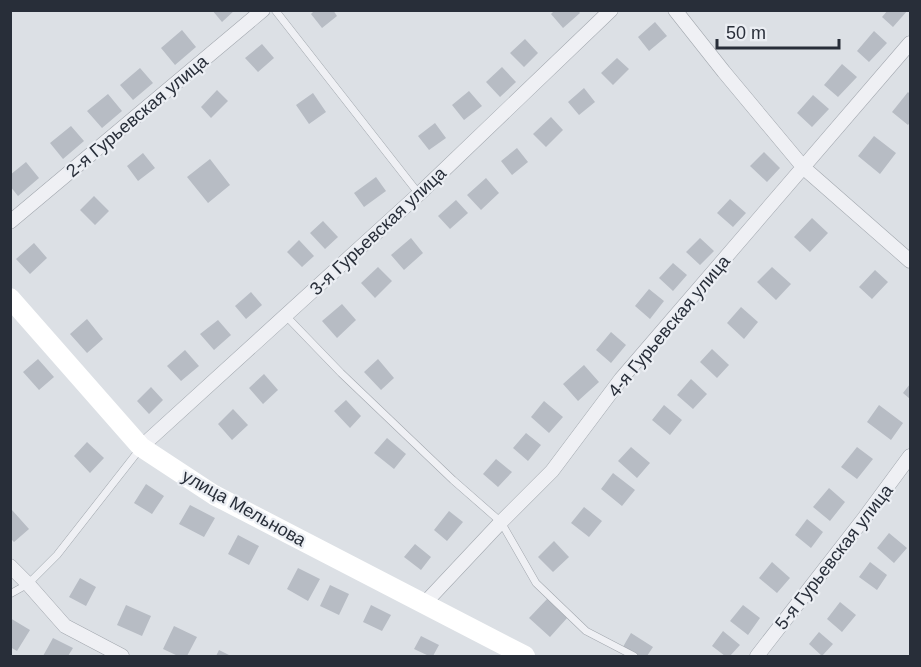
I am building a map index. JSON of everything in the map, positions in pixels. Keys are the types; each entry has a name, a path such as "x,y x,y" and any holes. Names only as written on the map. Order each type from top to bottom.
{"main road":[{"name":"улица Мельнова","path":"10,298 141,447 214,495 525,657"}],"street":[{"name":"2-я Гурьевская улица","path":"10,222 263,10"},
{"name":"3-я Гурьевская улица","path":"141,447 419,194 611,10"},
{"path":"675,10 804,168 910,261"},
{"name":"4-я Гурьевская улица","path":"424,604 552,471 621,379 910,43"},
{"name":"5-я Гурьевская улица","path":"757,657 910,456"},
{"path":"10,566 65,626 122,657"}],"lane":[{"path":"274,10 419,194"},
{"path":"286,316 349,382 501,522 536,583 586,632 634,657"},
{"path":"10,594 28,584 57,555 141,447"}],"building":[{"path":"212,10 235,10 222,22"},
{"path":"315,10 333,10 337,16 322,28 311,14"},
{"path":"555,10 578,10 580,13 563,28 551,14"},
{"path":"888,10 908,10 893,27 882,17"},
{"path":"655,22 667,36 649,51 638,37"},
{"path":"182,30 196,47 175,65 161,48"},
{"path":"874,31 887,43 869,62 857,51"},
{"path":"525,39 538,53 524,67 510,53"},
{"path":"262,44 274,58 258,72 245,58"},
{"path":"617,58 629,69 613,85 601,73"},
{"path":"842,64 857,77 838,97 824,85"},
{"path":"502,67 516,82 500,97 486,82"},
{"path":"140,68 153,83 133,100 120,85"},
{"path":"584,88 595,102 579,115 568,102"},
{"path":"217,90 228,101 211,118 201,107"},
{"path":"469,91 482,106 464,120 452,105"},
{"path":"908,92 910,94 910,122 908,125 892,112"},
{"path":"313,93 326,112 309,124 296,105"},
{"path":"108,94 122,111 102,128 87,111"},
{"path":"813,95 829,109 812,127 797,113"},
{"path":"551,117 563,130 546,147 533,134"},
{"path":"435,123 446,138 429,150 418,136"},
{"path":"71,126 84,141 63,159 50,143"},
{"path":"874,136 896,153 880,174 858,156"},
{"path":"517,148 528,162 512,175 501,161"},
{"path":"764,152 780,168 767,182 750,166"},
{"path":"143,153 155,168 138,181 127,166"},
{"path":"210,159 230,185 208,203 187,177"},
{"path":"26,162 39,178 18,196 10,186 10,175"},
{"path":"376,177 386,191 364,207 354,193"},
{"path":"486,178 499,193 481,210 467,195"},
{"path":"94,196 109,211 95,225 80,210"},
{"path":"730,199 746,213 733,227 717,213"},
{"path":"456,200 468,213 450,229 438,216"},
{"path":"812,218 828,233 810,252 794,237"},
{"path":"323,221 338,237 325,249 310,233"},
{"path":"411,238 423,253 404,270 391,255"},
{"path":"700,238 714,251 700,265 686,252"},
{"path":"299,240 314,256 302,267 287,252"},
{"path":"34,243 47,258 30,274 16,259"},
{"path":"673,263 687,275 673,291 659,278"},
{"path":"378,267 392,281 375,298 361,283"},
{"path":"772,267 791,284 776,300 757,282"},
{"path":"875,270 888,282 872,299 859,287"},
{"path":"649,289 664,301 650,319 635,306"},
{"path":"251,292 262,305 246,319 235,306"},
{"path":"342,304 356,320 337,338 322,321"},
{"path":"741,307 758,322 744,339 727,323"},
{"path":"87,319 103,339 87,353 70,334"},
{"path":"218,320 231,335 214,350 200,334"},
{"path":"611,332 626,345 611,363 596,350"},
{"path":"712,349 729,365 717,378 700,362"},
{"path":"185,350 199,366 181,381 167,366"},
{"path":"38,359 54,377 39,390 23,372"},
{"path":"378,359 394,378 381,390 364,372"},
{"path":"584,365 599,382 578,401 563,384"},
{"path":"264,374 278,390 263,404 249,388"},
{"path":"691,379 707,394 693,409 677,395"},
{"path":"910,384 910,399 903,393"},
{"path":"151,387 163,400 149,414 137,401"},
{"path":"346,400 361,416 350,428 334,411"},
{"path":"544,401 563,417 549,433 531,417"},
{"path":"664,405 682,420 670,435 652,420"},
{"path":"879,405 903,423 891,440 867,422"},
{"path":"233,409 248,425 232,440 218,424"},
{"path":"526,433 541,445 528,461 513,448"},
{"path":"387,438 406,454 394,469 374,453"},
{"path":"87,442 104,458 90,473 74,456"},
{"path":"631,447 650,463 637,478 618,461"},
{"path":"857,447 873,459 857,479 841,467"},
{"path":"496,459 512,472 498,487 483,474"},
{"path":"613,473 635,490 622,506 601,489"},
{"path":"146,484 164,496 152,514 134,503"},
{"path":"829,488 845,502 830,521 813,507"},
{"path":"190,505 215,518 204,537 179,524"},
{"path":"584,507 602,521 589,537 571,523"},
{"path":"12,510 29,529 14,542 10,538 10,512"},
{"path":"449,511 463,522 447,541 434,530"},
{"path":"807,519 823,532 811,548 795,535"},
{"path":"889,533 907,548 894,563 877,548"},
{"path":"238,535 259,546 249,565 228,554"},
{"path":"554,541 569,557 553,572 538,557"},
{"path":"415,544 431,557 421,570 404,557"},
{"path":"772,562 790,578 777,593 759,578"},
{"path":"870,562 887,575 877,590 859,577"},
{"path":"298,568 320,579 308,601 287,589"},
{"path":"80,578 96,587 86,606 69,597"},
{"path":"330,585 349,594 339,615 320,606"},
{"path":"548,598 568,617 550,637 529,618"},
{"path":"840,602 856,615 842,632 827,619"},
{"path":"126,605 151,616 142,636 117,625"},
{"path":"371,605 391,615 382,631 363,622"},
{"path":"743,605 760,618 748,635 730,621"},
{"path":"10,618 30,630 17,651 10,647"},
{"path":"174,626 197,637 187,656 178,656 163,649"},
{"path":"723,631 740,645 730,656 725,656 712,646"},
{"path":"819,632 833,644 822,656 809,644"},
{"path":"631,633 653,647 647,656 628,656 620,652"},
{"path":"421,636 439,645 433,656 414,649"},
{"path":"53,638 73,648 68,656 43,656"},
{"path":"219,650 231,656 216,656"}]}
